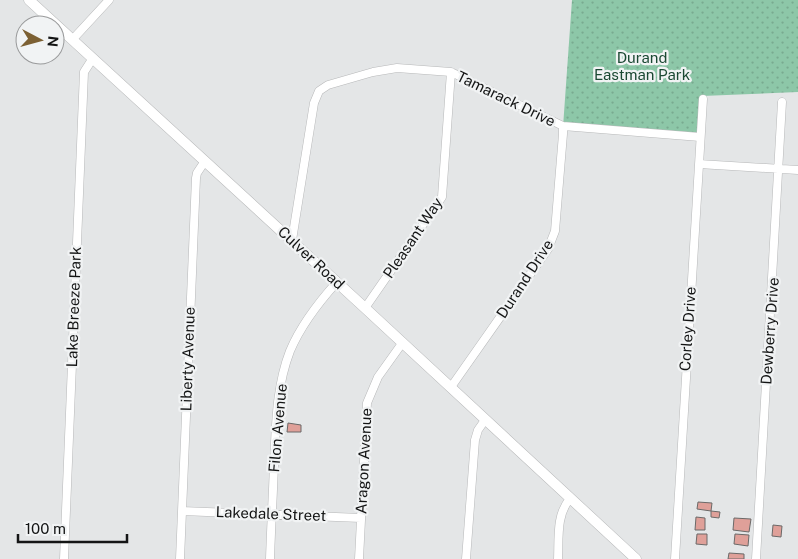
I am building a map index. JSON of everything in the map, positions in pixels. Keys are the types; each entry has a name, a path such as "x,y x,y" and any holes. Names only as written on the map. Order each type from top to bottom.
{"main road":[{"name":"Culver Road","path":"29,0 403,342 636,559"}],"street":[{"path":"73,39 109,0"},
{"name":"Lake Breeze Park","path":"64,559 84,72 93,58"},
{"name":"Tamarack Drive","path":"292,240 314,103 319,90 328,85 373,72 397,68 451,72 563,126 700,137"},
{"name":"Pleasant Way","path":"365,308 442,196 451,72"},
{"name":"Corley Drive","path":"675,559 703,99"},
{"name":"Dewberry Drive","path":"756,559 782,102"},
{"name":"Durand Drive","path":"451,387 543,257 552,240 555,231 563,126"},
{"name":"Liberty Avenue","path":"180,559 196,178 201,166 206,161"},
{"path":"699,164 798,170"},
{"name":"Filon Avenue","path":"270,559 276,418 284,368 296,337 323,298 337,282"},
{"name":"Aragon Avenue","path":"359,559 367,403 381,371 403,342"},
{"path":"466,559 475,440 478,430 485,420"},
{"path":"558,559 562,509 570,498"},
{"name":"Lakedale Street","path":"182,511 361,518"}],"green space":[{"name":"Durand Eastman Park","path":"572,0 798,0 798,92 702,96 699,136 563,127"}],"building":[{"path":"288,423 301,425 301,432 287,432"},
{"path":"698,502 712,503 711,511 697,509"},
{"path":"711,511 720,512 719,518 711,517"},
{"path":"696,517 705,518 705,530 695,530"},
{"path":"734,518 751,519 749,532 733,530"},
{"path":"773,525 782,526 781,537 772,536"},
{"path":"697,534 707,534 707,545 696,544"},
{"path":"735,534 749,535 748,546 734,544"},
{"path":"729,553 744,554 744,559 728,559"}]}
